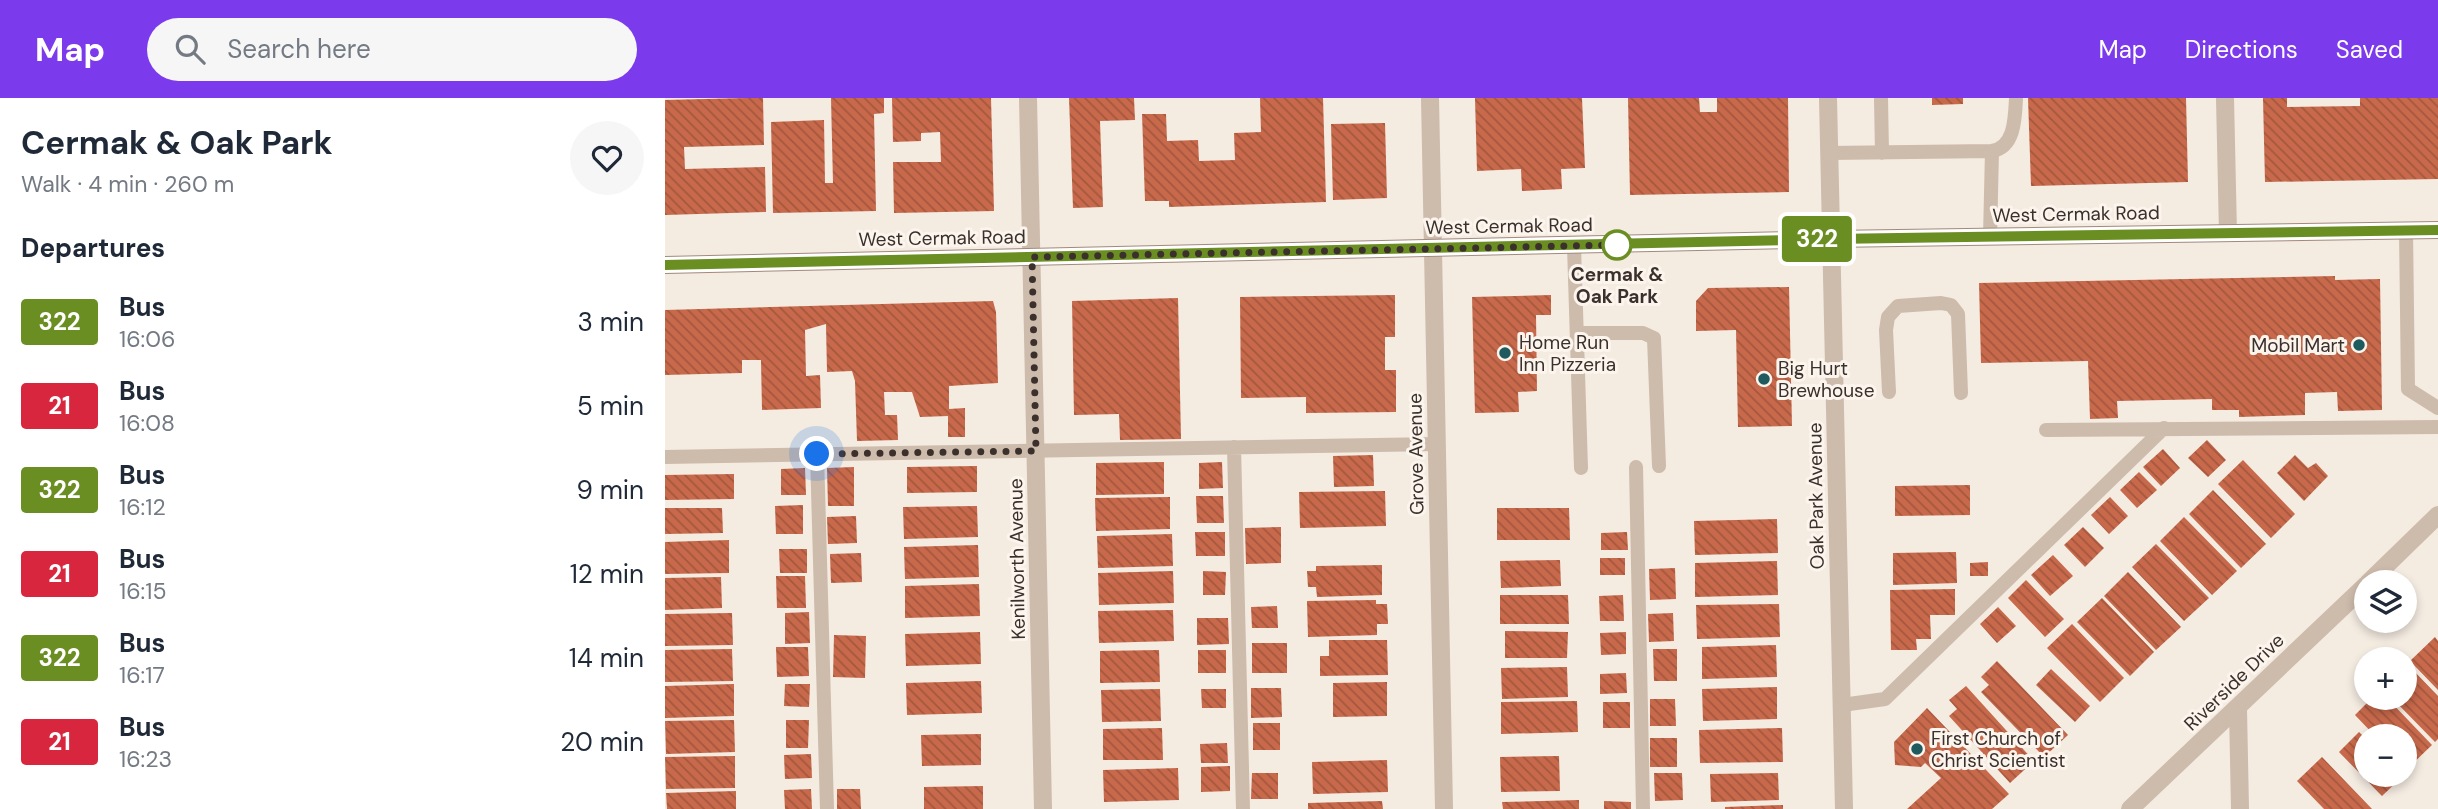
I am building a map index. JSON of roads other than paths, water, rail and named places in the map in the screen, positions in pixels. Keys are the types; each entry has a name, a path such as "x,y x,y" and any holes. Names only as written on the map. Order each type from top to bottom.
{"main road":[{"name":"West Cermak Road","path":"665,265 1831,239 2438,230"}],"street":[{"name":"Kenilworth Avenue","path":"1028,98 1043,809"},
{"name":"Grove Avenue","path":"1430,98 1444,809"},
{"name":"Oak Park Avenue","path":"1828,98 1844,809"},
{"path":"2225,98 2228,233"},
{"name":"Riverside Drive","path":"2381,570 2438,515"},
{"name":"Riverside Drive","path":"2130,809 2354,597"},
{"path":"2238,709 2240,809"}],"lane":[{"path":"1881,98 1882,152"},
{"path":"1829,153 2001,149 2008,141 2015,117 2016,98"},
{"path":"1990,236 1992,151"},
{"path":"2406,230 2408,389 2438,408"},
{"path":"1574,246 1581,468"},
{"path":"1889,392 1886,330 1888,317 1898,306 1941,303 1951,305 1958,314 1961,393"},
{"path":"1577,333 1643,333 1654,338 1659,466"},
{"path":"2046,430 2438,427"},
{"path":"1842,705 1885,699 2164,428"},
{"path":"665,457 1234,447 1437,451"},
{"path":"1234,447 1243,809"},
{"path":"817,454 827,809"},
{"path":"1636,467 1643,809"}],"place":[{"name":"Cermak & Oak Park","path":"1617,245"},
{"name":"Mobil Mart","path":"2359,345"},
{"name":"Home Run Inn Pizzeria","path":"1505,353"},
{"name":"Big Hurt Brewhouse","path":"1764,379"},
{"name":"First Church of Christ Scientist","path":"1917,749"}]}
